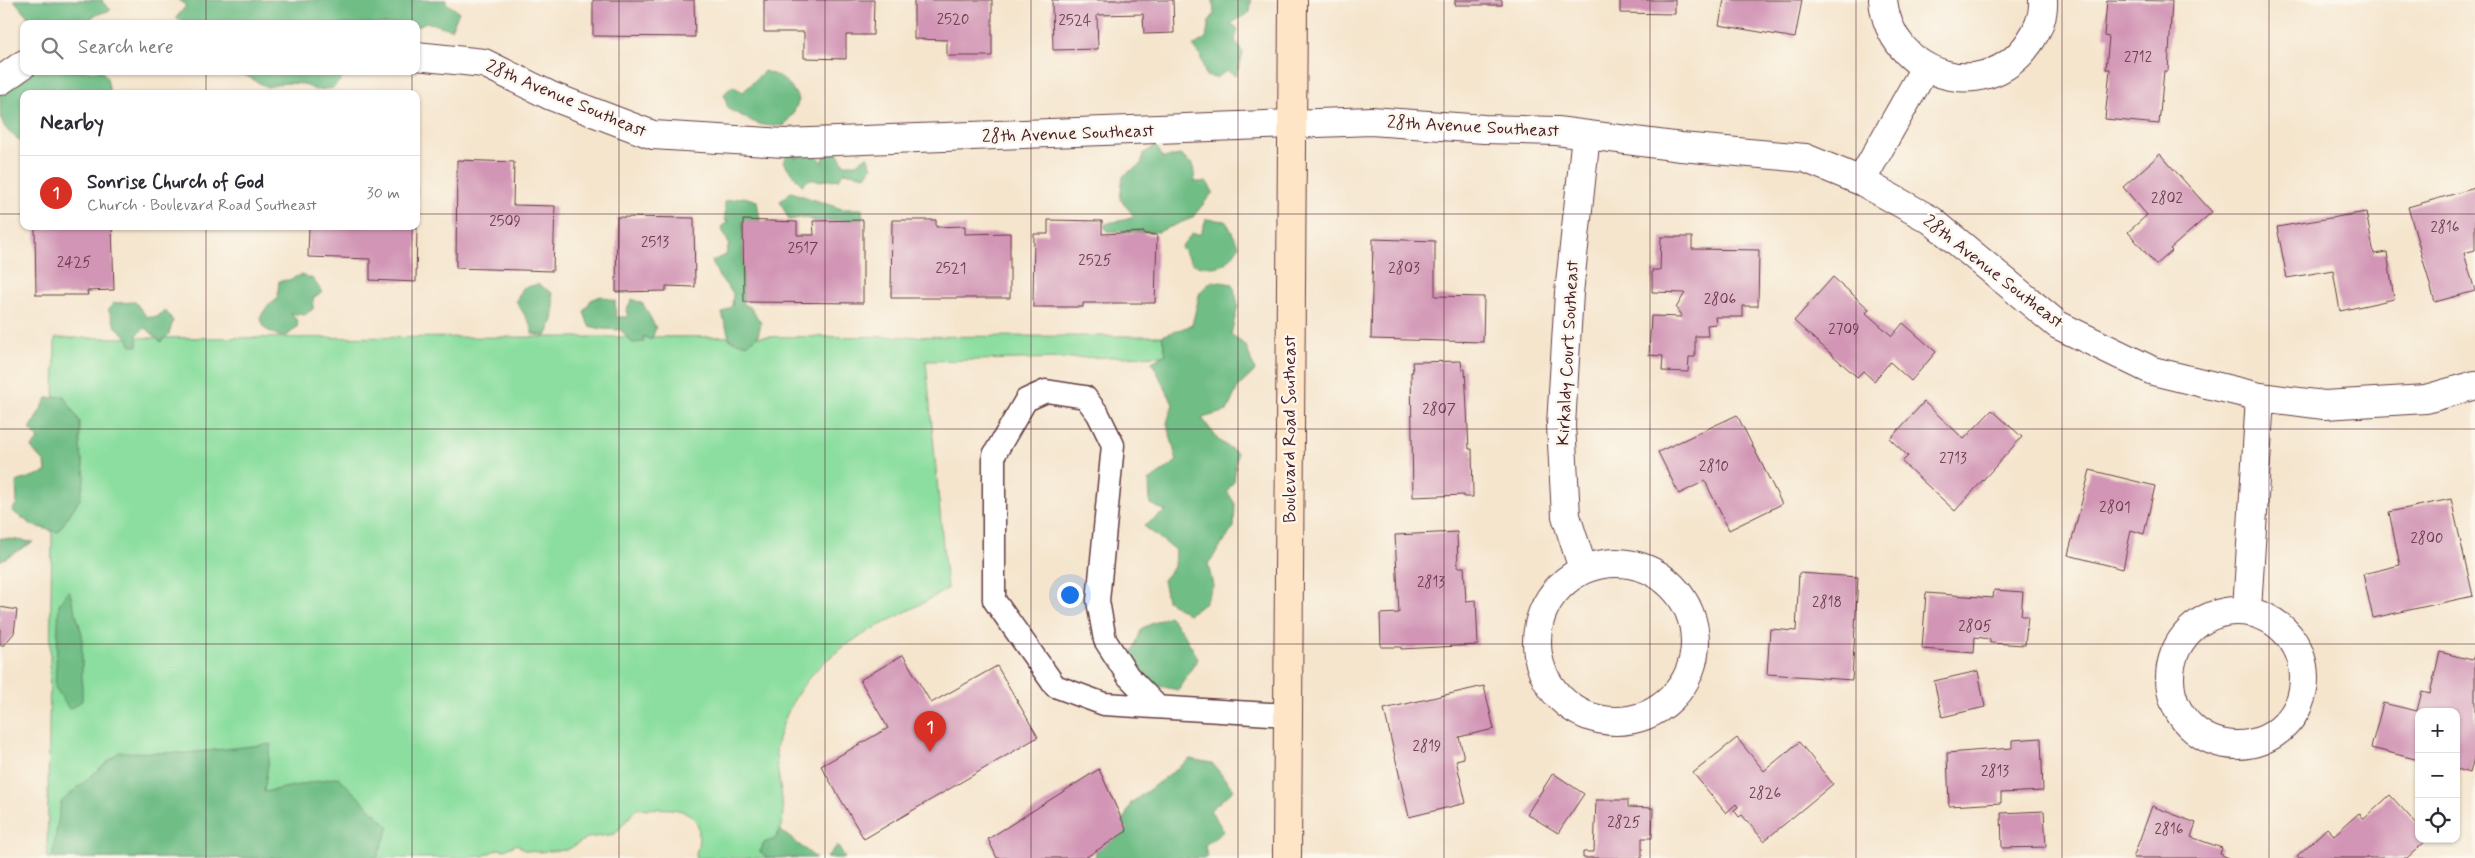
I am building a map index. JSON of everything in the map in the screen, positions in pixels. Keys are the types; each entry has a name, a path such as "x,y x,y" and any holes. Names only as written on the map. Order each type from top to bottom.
{"street":[{"name":"Boulevard Road Southeast","path":"1286,858 1293,0"},
{"path":"1883,0 1889,28 1904,51 1925,68 1950,76 1975,77 2000,69 2021,54 2036,32 2044,8 2043,0"},
{"name":"28th Avenue Southeast","path":"420,56 484,63 560,99 653,136 784,143 993,137 1371,121 1586,135 1681,147 1805,158 1861,181 1931,220 2058,325 2153,371 2260,397 2324,405 2426,399 2475,385"},
{"path":"0,81 20,67"},
{"path":"1861,181 1925,68"},
{"name":"Kirkaldy Court Southeast","path":"1583,569 1566,516 1561,425 1569,293 1586,135"},
{"path":"2247,610 2260,397"},
{"path":"1609,562 1636,565 1660,575 1680,594 1692,618 1696,645 1690,671 1676,694 1655,712 1631,720 1605,721 1580,714 1559,698 1544,678 1536,654 1537,627 1546,604 1556,590 1561,584 1583,569 1609,562"},
{"path":"2247,610 2268,617 2290,636 2298,648 2305,669 2304,690 2296,712 2276,732 2264,740 2242,745 2220,743 2200,734 2183,719 2172,699 2169,676 2173,654 2185,634 2202,619 2224,611 2247,610"}],"lane":[{"path":"1158,707 1128,676 1105,640 1098,601 1113,445 1098,414 1085,397 1046,392 1026,400 994,455 994,600 1055,686 1104,704 1288,715"}],"green space":[{"path":"14,0 103,0 102,2 111,10 93,16 91,20 31,20"},
{"path":"179,0 446,0 446,3 459,12 451,29 426,22 420,25 420,20 179,20 176,18 186,6"},
{"path":"1213,0 1251,0 1250,12 1230,24 1238,29 1235,40 1243,53 1236,76 1227,71 1216,78 1206,76 1200,55 1193,46 1206,38 1209,22 1214,14"},
{"path":"764,71 785,81 799,100 793,114 784,125 767,126 749,120 728,109 724,94 732,86 743,92"},
{"path":"20,75 105,75 109,90 20,90 20,140 10,133 3,124 0,112 0,93"},
{"path":"244,75 346,75 333,88 315,90 304,84 285,83 267,87"},
{"path":"1156,146 1163,158 1180,155 1193,165 1195,182 1207,182 1213,192 1192,218 1158,232 1107,231 1104,225 1134,216 1120,199 1123,176 1141,164 1144,153"},
{"path":"790,151 796,158 806,152 817,156 823,162 825,152 837,152 844,164 856,164 867,156 872,167 866,176 844,172 839,179 818,181 810,179 802,185 783,162"},
{"path":"791,192 842,209 862,209 863,220 813,221 805,217 789,220 780,201"},
{"path":"744,197 757,201 760,221 743,221 743,304 750,307 761,323 758,336 747,345 730,340 722,313 732,306 733,293 719,277 712,261 726,255 729,244 721,227 729,221 725,220 725,201"},
{"path":"1206,219 1226,221 1239,246 1230,259 1220,266 1208,267 1193,264 1181,247 1192,234 1201,234"},
{"path":"301,275 313,279 322,292 313,298 313,309 304,315 290,313 298,321 297,327 287,336 279,336 265,329 260,317 269,304 277,300 279,281 289,280"},
{"path":"1212,281 1233,284 1238,305 1231,334 1246,346 1255,371 1238,387 1227,411 1202,418 1218,440 1237,453 1234,481 1227,491 1235,504 1234,527 1208,564 1213,586 1203,605 1188,614 1167,600 1163,580 1174,567 1175,550 1144,526 1166,511 1150,504 1149,481 1177,461 1167,423 1173,404 1152,362 1166,354 1162,336 1192,325 1200,292"},
{"path":"538,284 552,293 554,315 546,336 532,334 532,327 516,301 523,288"},
{"path":"601,296 615,301 616,317 628,317 626,310 632,299 643,304 656,328 651,340 643,336 644,342 632,343 621,330 589,326 584,312 591,300"},
{"path":"135,302 147,317 157,317 165,310 173,321 169,334 161,342 146,328 138,335 138,346 131,346 126,336 116,327 108,309 114,303"},
{"path":"1162,336 1166,354 1161,356 926,361 947,589 878,626 835,653 816,670 800,690 787,714 777,744 776,754 783,811 782,823 780,832 775,839 764,843 760,852 767,858 695,858 699,840 698,827 694,819 686,813 676,810 636,809 615,834 587,838 567,850 537,852 524,850 517,844 504,850 498,849 483,856 462,858 47,858 55,338"},
{"path":"64,396 80,422 80,447 85,476 80,499 58,532 34,526 12,511 17,503 16,482 46,472 45,463 31,448 39,439 30,429 47,398"},
{"path":"0,538 33,542 0,561"},
{"path":"69,590 82,634 82,701 69,709 55,687 59,604"},
{"path":"1169,616 1182,631 1198,658 1178,690 1146,683 1129,661 1142,628"},
{"path":"271,744 264,792 338,777 389,827 377,858 52,858 61,802 119,752 187,753"},
{"path":"1190,759 1212,763 1234,790 1210,810 1224,831 1205,845 1207,858 1095,858 1100,833 1120,830 1131,803"},
{"path":"780,830 816,858 767,858 760,852 764,843 775,839"},
{"path":"837,846 845,858 826,858"}],"building":[{"path":"593,0 694,0 695,37 593,36"},
{"path":"764,0 874,0 873,35 846,35 846,59 804,58 804,32 764,32"},
{"path":"914,0 992,0 992,56 947,56 947,40 914,39"},
{"path":"1052,0 1173,0 1174,33 1144,34 1143,14 1097,15 1098,49 1053,50"},
{"path":"1455,0 1502,0 1502,5 1455,5"},
{"path":"1620,0 1675,0 1675,14 1620,13"},
{"path":"1724,0 1802,0 1795,38 1719,25"},
{"path":"2107,0 2172,1 2168,71 2164,71 2159,124 2105,119 2110,69 2106,69 2109,37 2104,36"},
{"path":"2160,154 2212,212 2170,249 2172,251 2156,265 2128,232 2147,215 2123,187"},
{"path":"457,160 514,162 513,205 555,206 553,271 456,268"},
{"path":"2475,188 2475,250 2464,253 2475,291 2435,302 2408,207"},
{"path":"2366,212 2374,254 2387,252 2394,299 2340,311 2333,270 2287,278 2277,227"},
{"path":"617,217 694,218 695,287 666,286 666,291 616,292"},
{"path":"743,220 797,222 797,235 814,235 813,221 863,220 863,303 744,302"},
{"path":"892,220 936,220 936,227 965,226 965,234 1010,233 1010,298 891,298"},
{"path":"1048,220 1102,221 1102,234 1144,232 1144,234 1157,235 1155,303 1083,303 1083,307 1033,307 1034,234 1048,234"},
{"path":"35,230 112,230 114,290 87,291 88,295 36,295"},
{"path":"309,230 417,230 416,282 370,280 370,259 308,257"},
{"path":"1661,237 1692,237 1692,249 1759,250 1758,306 1743,306 1743,317 1715,317 1716,324 1707,325 1708,336 1695,336 1695,357 1689,357 1688,372 1662,371 1663,356 1649,355 1651,316 1682,317 1676,308 1685,293 1652,292 1652,270 1660,270"},
{"path":"1373,239 1435,241 1435,296 1484,297 1483,342 1371,339"},
{"path":"1833,277 1869,309 1866,313 1892,336 1903,323 1936,352 1911,381 1890,362 1874,381 1863,371 1857,377 1794,321"},
{"path":"1461,361 1462,369 1465,369 1469,449 1472,449 1473,497 1464,497 1464,495 1413,497 1412,362"},
{"path":"1924,402 1964,439 1992,410 2022,437 1955,511 1902,462 1908,456 1890,439"},
{"path":"1737,415 1782,504 1729,530 1705,481 1679,494 1658,452"},
{"path":"2090,470 2155,486 2144,534 2131,530 2123,569 2068,555"},
{"path":"2451,499 2473,596 2373,618 2363,574 2400,565 2389,512"},
{"path":"1457,532 1458,567 1464,567 1466,601 1476,600 1478,645 1401,649 1401,647 1381,647 1380,614 1399,613 1395,535"},
{"path":"1799,573 1858,577 1852,680 1767,674 1770,629 1796,631"},
{"path":"1994,590 2023,592 2021,616 2028,616 2025,645 1990,643 1990,639 1975,637 1974,653 1922,649 1926,593 1993,598"},
{"path":"0,607 17,610 14,633 4,645 0,645"},
{"path":"2440,652 2472,660 2475,653 2475,754 2470,773 2460,770 2460,708 2418,708 2422,691 2430,693"},
{"path":"903,655 931,703 997,666 1038,737 864,839 821,766 888,728 860,680"},
{"path":"1978,671 1985,707 1942,717 1934,681"},
{"path":"1484,686 1494,729 1459,737 1464,758 1456,760 1466,803 1409,817 1384,709"},
{"path":"2383,703 2415,711 2415,759 2371,748"},
{"path":"1737,738 1764,771 1799,742 1833,784 1764,841 1742,815 1739,817 1734,810 1738,807 1736,804 1726,813 1693,773"},
{"path":"2041,738 2043,791 2001,793 2001,803 1949,806 1947,753 2012,748 2012,740"},
{"path":"1099,769 1127,831 1085,858 997,858 988,839"},
{"path":"1553,773 1584,794 1558,833 1527,814"},
{"path":"2390,795 2415,823 2415,843 2424,843 2407,858 2299,858 2297,856 2327,828 2334,835 2359,813 2364,819"},
{"path":"1596,800 1628,800 1628,807 1653,808 1652,838 1642,838 1642,858 1583,858 1583,852 1594,852"},
{"path":"2152,806 2196,823 2191,837 2222,848 2220,854 2229,858 2133,858"},
{"path":"2044,811 2046,847 2002,848 2001,813"}],"place":[{"name":"Sonrise Church of God","path":"930,752"}]}
